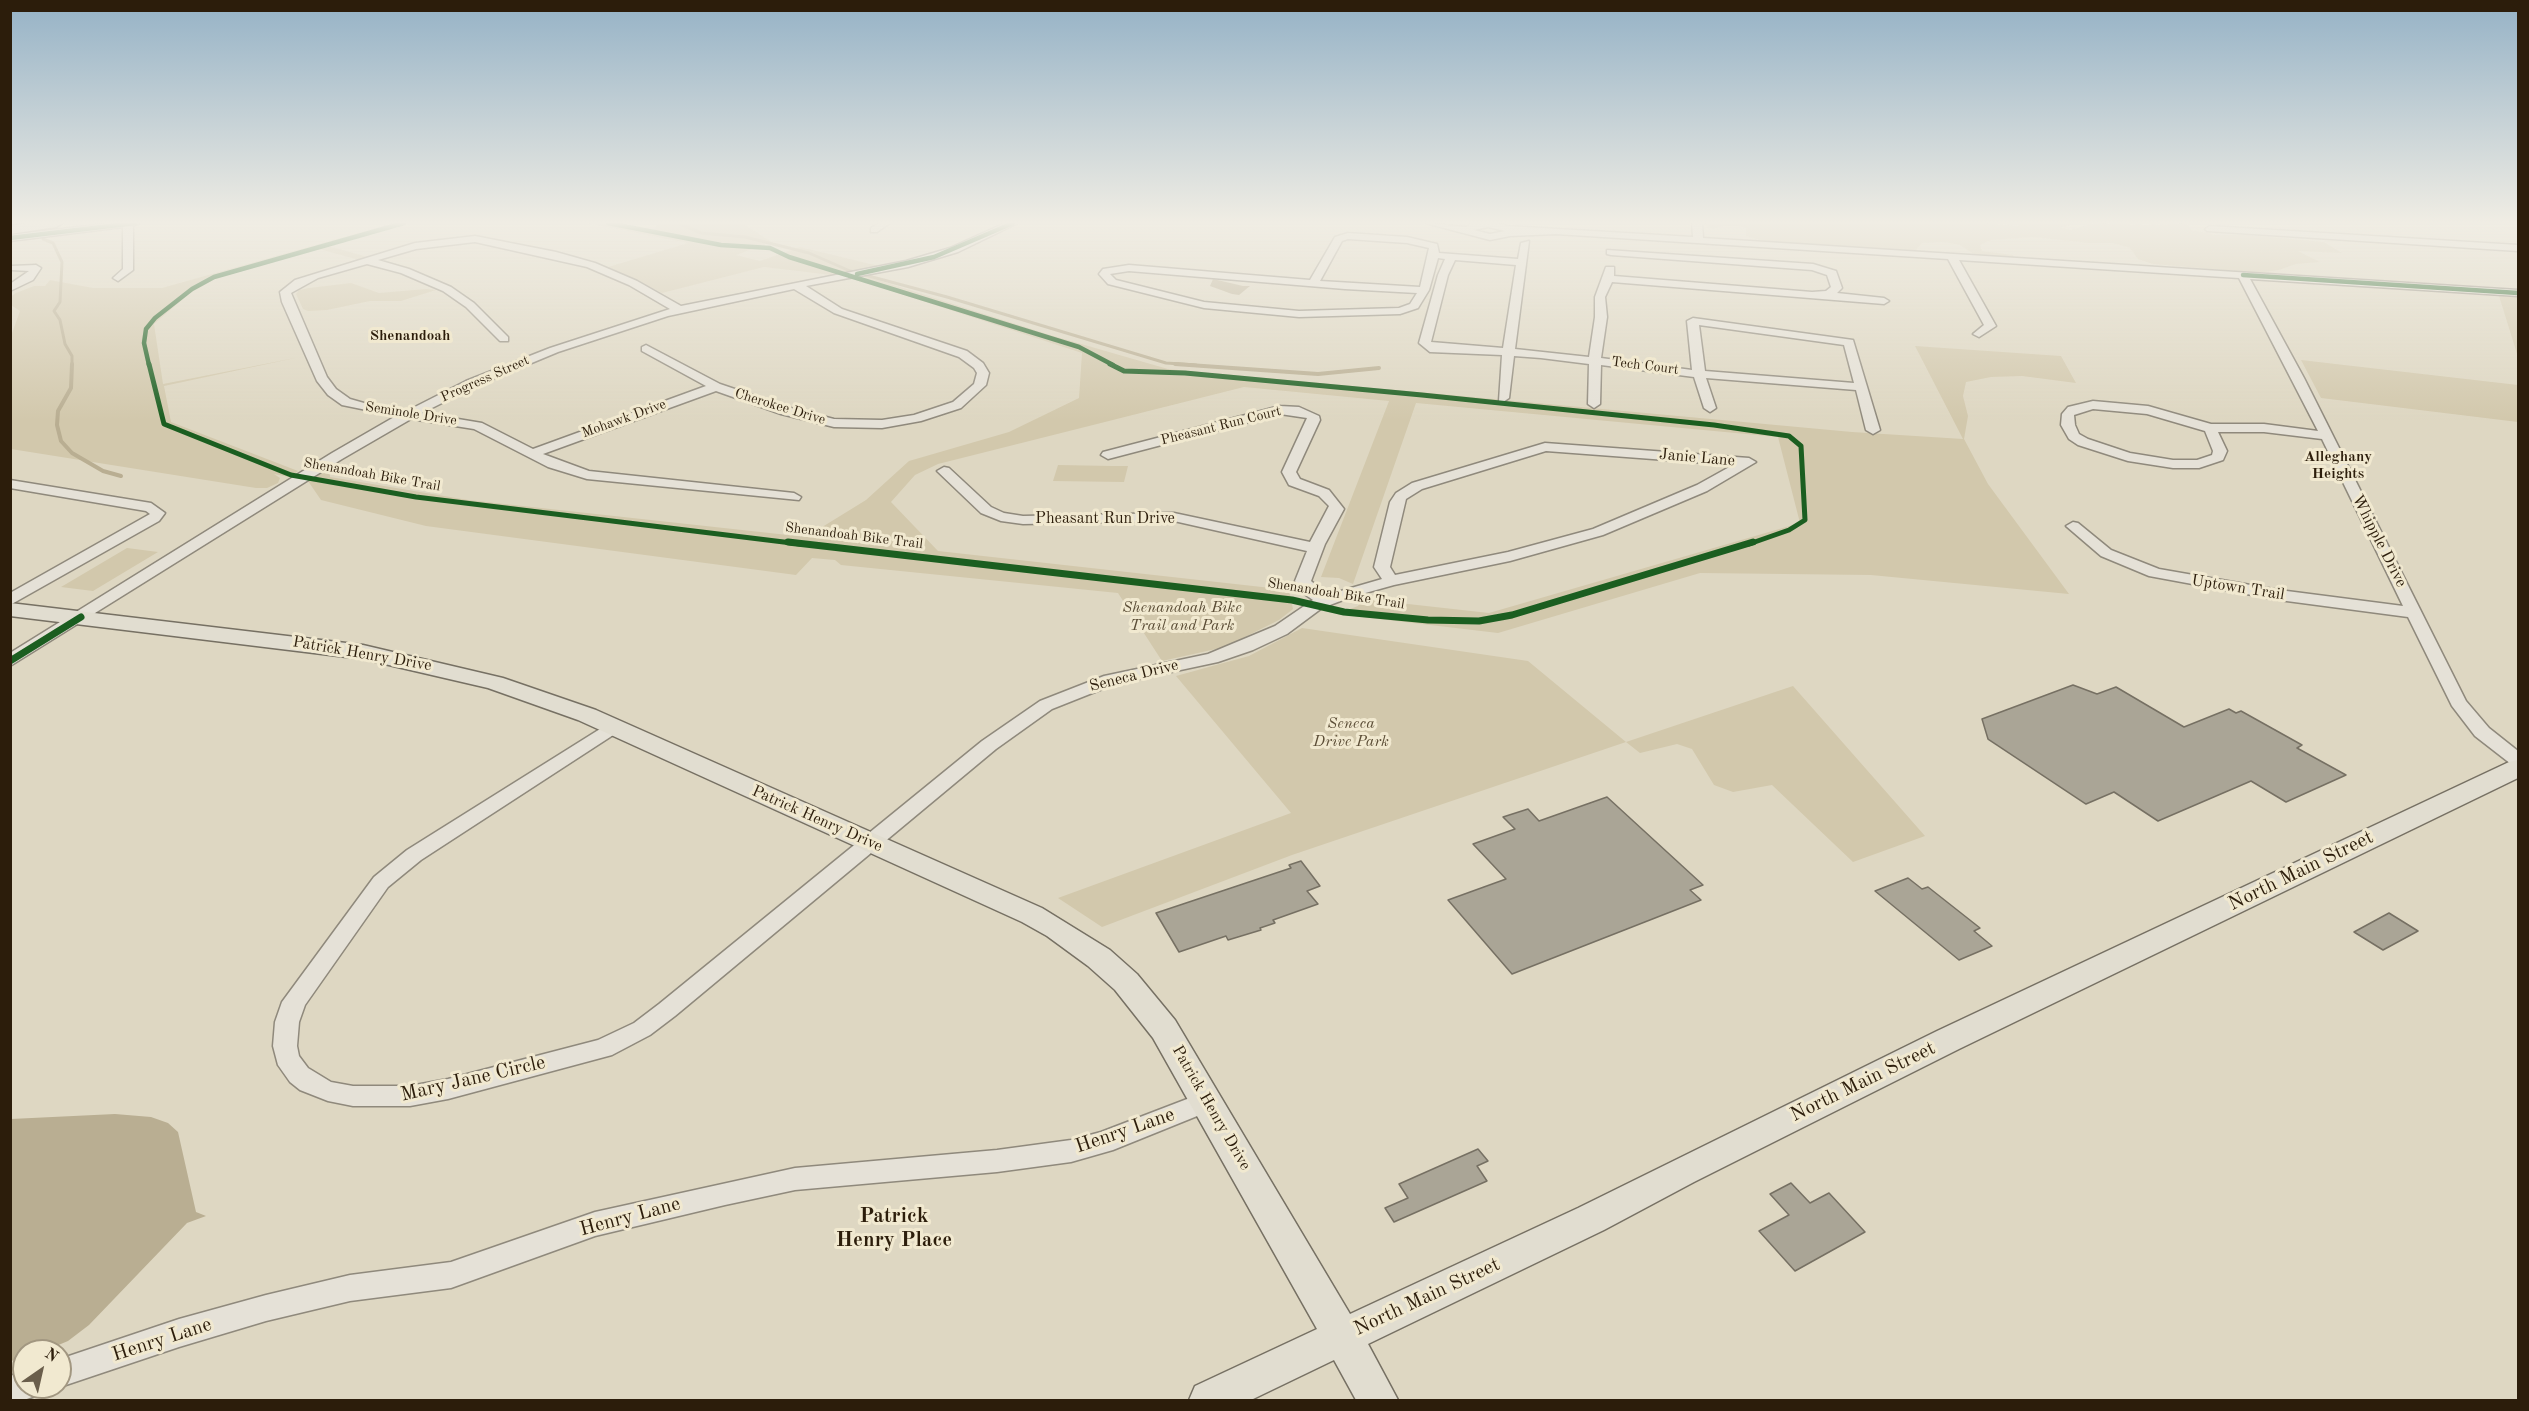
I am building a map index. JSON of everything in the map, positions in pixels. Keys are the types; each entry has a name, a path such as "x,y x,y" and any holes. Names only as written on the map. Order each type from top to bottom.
{"main road":[{"name":"Patrick Henry Drive","path":"10,609 265,638 391,657 461,673 520,690 615,728 1032,915 1080,944 1141,998 1164,1029 1209,1101 1378,1401"},
{"name":"North Main Street","path":"1209,1401 1591,1219 1682,1171 1947,1040 2518,768"}],"street":[{"name":"Seminole Drive","path":"289,289 285,298 321,378 332,393 346,402 362,407 477,426 560,467 601,478 794,497"},
{"path":"444,289 470,305 504,339"},
{"name":"Seminole Drive","path":"643,289 680,310"},
{"name":"Progress Street","path":"10,661 311,472 408,415 524,362 623,326 680,310 778,289"},
{"name":"Cherokee Drive","path":"646,349 716,387 801,415 854,424 885,423 946,410 964,401 980,385 983,373 979,366 963,354 838,311 802,289"},
{"path":"1147,289 1204,305 1299,314 1402,310 1414,306 1424,290 1406,289"},
{"path":"1402,310 1413,316 1431,318 1439,289"},
{"path":"1503,398 1516,289"},
{"path":"1594,404 1595,360 1600,336 1602,289"},
{"path":"1743,289 1884,301"},
{"path":"1827,295 1836,289"},
{"path":"1970,289 1990,326 1979,334"},
{"name":"Whipple Drive","path":"2249,289 2326,436 2458,702 2468,718 2494,743 2518,760"},
{"path":"2454,289 2518,293"},
{"name":"Tech Court","path":"1431,318 1425,343 1430,348 1509,352 1595,360 1700,374 1861,387"},
{"path":"1710,408 1700,374 1693,321 1849,342 1873,430"},
{"name":"Mohawk Drive","path":"533,453 716,387"},
{"path":"2210,428 2220,451 2218,457 2199,464 2173,464 2128,457 2083,442 2071,431 2068,414 2073,410 2093,405 2122,407 2148,410 2210,428 2264,428 2326,436"},
{"name":"Pheasant Run Court","path":"1107,455 1275,411 1294,410 1308,413 1314,420 1289,470 1289,476 1298,484 1330,497 1337,509 1316,548 1303,581 1308,590 1325,601"},
{"name":"Janie Lane","path":"1325,601 1390,581 1500,558 1598,532 1702,488 1749,462 1545,447 1417,486 1401,496 1397,502 1382,567 1390,581"},
{"name":"Pheasant Run Drive","path":"944,471 986,510 1001,517 1023,520 1174,517 1316,548"},
{"path":"10,483 158,510 154,518 10,600"},
{"name":"Uptown Trail","path":"2073,526 2106,553 2155,573 2267,593 2415,613"},
{"path":"10,586 31,588"},
{"name":"Seneca Drive","path":"871,843 1008,729 1046,705 1110,680 1212,658 1247,646 1281,630 1325,601"},
{"name":"Mary Jane Circle","path":"615,728 428,846 381,882 294,1002 287,1022 285,1046 287,1058 299,1075 309,1083 328,1091 353,1096 410,1096 448,1089 604,1048 651,1023 871,843"},
{"name":"Henry Lane","path":"72,1369 178,1333 266,1308 350,1288 451,1275 595,1224 714,1195 795,1179 997,1161 1071,1151 1104,1142 1209,1101"}],"green space":[{"path":"27,289 197,289 154,324 163,384 300,357 164,386 171,422 298,471 290,477 274,474 280,478 278,483 267,488 256,488 11,449 11,336 20,311 11,305 10,297"},
{"path":"367,289 379,293 436,290 401,301 370,301 327,310 308,311 303,309 296,294 299,290"},
{"path":"653,289 678,289 662,293"},
{"name":"Shenandoah Bike Trail and Park","path":"885,289 906,289 1050,335 1168,369 1852,432 1963,439 1915,346 2061,356 2076,383 2022,376 1991,377 1966,382 1963,396 1968,416 1964,439 1988,484 2069,594 1871,575 1700,573 1498,633 1337,614 1358,606 1363,599 1489,613 1800,523 1778,437 1416,403 1353,584 1339,578 1321,577 1389,401 1244,387 938,464 915,475 891,502 938,551 1289,590 1293,609 1279,620 1225,647 1162,661 1118,593 841,565 835,560 812,558 796,575 426,526 321,500 308,481 330,468 330,477 468,500 806,537 866,500 909,461 1009,432 1079,398 1082,353"},
{"path":"2499,296 2518,297 2518,357"},
{"path":"2301,360 2518,385 2518,422 2321,398"},
{"path":"1058,465 1128,466 1124,482 1053,481"},
{"path":"127,548 158,552 93,591 61,587"},
{"name":"Seneca Drive Park","path":"1302,628 1528,661 1626,742 1292,855 1102,927 1058,898 1291,813 1176,676 1249,656"},
{"path":"1793,686 1925,836 1853,862 1772,785 1733,792 1714,785 1692,749 1677,744 1640,753 1626,742"}],"shaded area":[{"path":"1218,289 1247,289 1239,295"},
{"path":"115,1114 151,1117 168,1123 178,1132 196,1212 206,1216 187,1223 89,1325 71,1339 12,1339 11,1361 11,1119"}],"building":[{"path":"2073,685 2097,694 2116,687 2184,727 2229,709 2236,713 2241,711 2302,745 2297,748 2346,775 2286,802 2251,781 2158,821 2114,792 2086,804 1988,739 1982,719"},
{"path":"1607,797 1703,885 1690,890 1701,900 1512,974 1448,900 1506,879 1473,844 1515,829 1503,817 1528,809 1539,821"},
{"path":"1301,861 1320,886 1307,891 1318,904 1273,920 1275,923 1260,928 1261,930 1228,940 1226,936 1179,952 1156,913 1291,868 1289,865"},
{"path":"1908,878 1922,889 1928,887 1980,928 1974,931 1992,946 1959,960 1875,891"},
{"path":"2389,913 2418,931 2383,950 2354,932"},
{"path":"1478,1149 1488,1161 1477,1166 1487,1181 1394,1222 1385,1208 1408,1198 1399,1184"},
{"path":"1791,1183 1810,1203 1829,1193 1865,1232 1795,1271 1759,1231 1789,1215 1770,1194"}],"waterway":[{"path":"61,289 60,302 54,311 60,320 65,344 72,356 72,364"},
{"path":"917,289 1166,363 1196,365"},
{"path":"72,364 71,388 58,411 57,425 61,441 72,453 103,471 121,476"},
{"path":"1175,364 1318,374 1379,368"}],"cycle path":[{"name":"Shenandoah Bike Trail","path":"192,289 155,318 146,329 144,343 164,424 291,475 416,497 992,567 1292,600 1344,612 1428,620 1479,621 1512,615 1719,554 1789,530 1805,520 1801,446 1797,440 1789,436 1714,425 1422,395 1185,373 1124,371 1079,347 892,289"},
{"path":"2455,289 2518,293"},
{"path":"10,661 81,617"}],"district":[{"name":"Shenandoah","path":"410,336"},
{"name":"Alleghany Heights","path":"2338,466"},
{"name":"Patrick Henry Place","path":"894,1228"}]}
